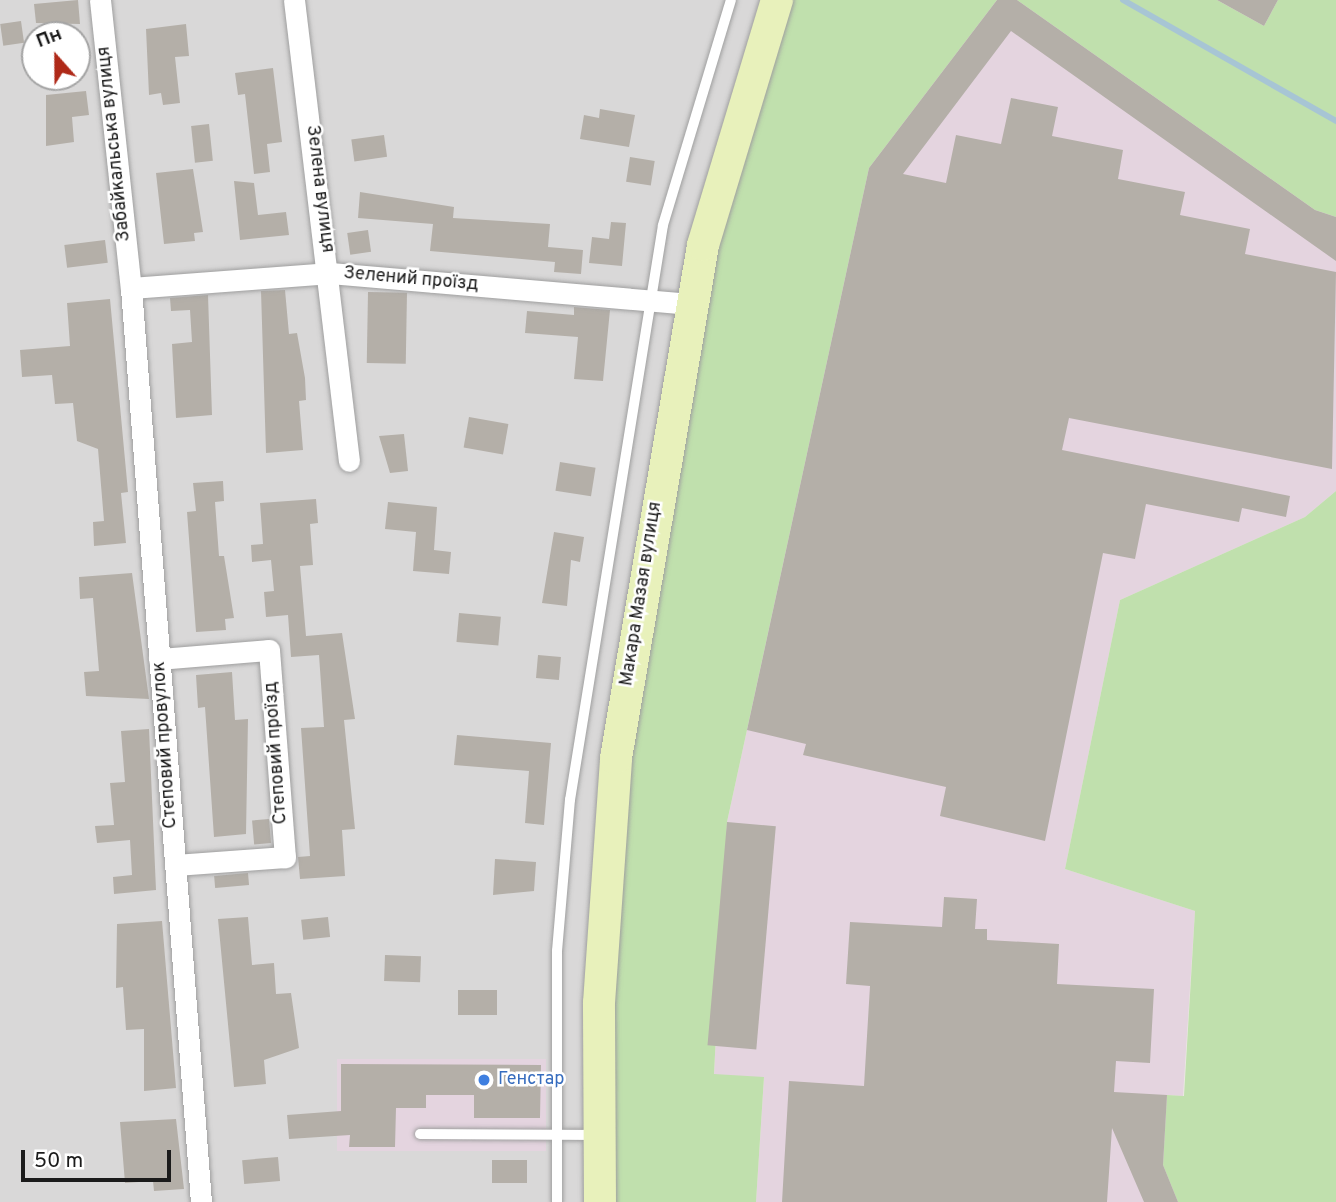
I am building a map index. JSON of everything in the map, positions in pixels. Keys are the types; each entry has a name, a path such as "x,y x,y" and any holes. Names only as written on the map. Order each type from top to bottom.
{"main road":[{"name":"Макара Мазая вулиця","path":"600,1202 604,863 616,758 691,304 728,148 776,0"}],"street":[{"name":"Забайкальська вулиця","path":"100,0 131,288"},
{"name":"Зелена вулиця","path":"294,0 330,273 349,461"},
{"name":"Зелений проїзд","path":"131,288 330,273 691,304"},
{"name":"Степовий провулок","path":"131,288 201,1202"},
{"name":"Степовий проїзд","path":"159,659 269,650 285,857 175,865"}],"lane":[{"path":"557,1202 557,951 570,800 663,225 731,0"},
{"path":"420,1134 600,1135"}],"shaded area":[{"path":"0,0 771,0 594,1202 0,1202"},
{"path":"997,0 1017,0 1315,210 1336,217 1336,491 1305,517 1120,600 1065,869 1195,911 1183,1096 1167,1095 1178,1202 756,1202 764,1078 714,1075 727,822 869,168"},
{"path":"337,1059 546,1059 546,1151 337,1151"}],"green space":[{"path":"785,0 997,0 869,168 727,822 714,1074 764,1077 756,1202 608,1202 612,863 690,353"},
{"path":"1017,0 1217,0 1264,26 1278,0 1336,0 1336,217 1315,210"},
{"path":"1336,491 1336,1202 1178,1202 1163,1165 1167,1095 1184,1096 1195,911 1065,869 1120,600 1305,517"}],"building":[{"path":"78,0 80,21 36,21 34,4"},
{"path":"997,0 1017,0 1315,210 1336,217 1336,261 1011,31 903,174 946,183 956,135 1001,144 1011,98 1058,107 1052,136 1123,150 1118,179 1185,192 1180,215 1250,229 1245,254 1336,272 1332,469 1069,418 1062,450 1290,496 1286,517 1242,508 1239,522 1146,504 1135,559 1103,553 1045,841 940,816 946,787 803,755 806,744 747,730 869,168"},
{"path":"1217,0 1278,0 1264,26"},
{"path":"21,21 21,43 3,46 0,24"},
{"path":"186,24 189,56 175,57 180,103 163,105 161,93 149,95 146,29"},
{"path":"273,68 282,142 267,144 270,172 254,174 245,94 238,95 235,73"},
{"path":"86,91 89,115 72,117 74,142 46,146 46,95"},
{"path":"600,109 635,115 629,147 580,139 584,115 599,118"},
{"path":"209,124 213,161 195,163 191,126"},
{"path":"384,135 387,157 354,161 351,140"},
{"path":"630,157 655,161 651,186 626,182"},
{"path":"193,169 203,232 194,233 195,241 164,244 156,173"},
{"path":"234,181 254,183 258,215 286,212 289,235 240,240"},
{"path":"360,192 454,207 453,218 550,224 548,247 583,250 581,274 554,272 555,262 430,251 433,224 358,218"},
{"path":"611,222 626,223 622,266 589,263 592,237 609,239"},
{"path":"368,230 371,252 350,255 347,233"},
{"path":"105,240 108,263 67,268 64,245"},
{"path":"285,290 289,334 297,333 305,378 306,400 299,401 303,450 266,453 261,291"},
{"path":"368,292 407,293 406,364 367,363"},
{"path":"208,295 212,415 176,418 172,344 192,342 190,310 171,311 170,298"},
{"path":"110,299 128,492 121,493 126,543 94,546 93,522 104,521 98,449 77,441 73,403 55,404 52,375 22,377 20,350 70,346 67,303"},
{"path":"574,307 610,310 603,381 574,379 578,337 525,333 527,311 574,315"},
{"path":"469,417 508,424 503,454 464,448"},
{"path":"404,434 408,471 390,473 379,436"},
{"path":"560,462 596,468 591,496 555,491"},
{"path":"223,481 224,501 215,502 219,556 224,556 234,618 225,619 226,630 196,632 187,512 196,511 193,483"},
{"path":"316,499 318,523 310,524 313,565 300,566 306,636 342,633 355,719 344,720 355,829 342,830 345,876 300,879 298,857 310,856 301,728 324,727 319,655 291,657 288,615 266,617 264,592 274,591 271,560 252,562 251,545 263,544 260,503"},
{"path":"388,502 437,507 434,550 451,552 449,574 413,571 416,532 385,529"},
{"path":"554,532 584,537 580,562 571,560 567,606 542,603"},
{"path":"132,573 149,699 86,696 84,672 99,671 93,598 80,599 79,577"},
{"path":"459,613 501,617 498,646 456,642"},
{"path":"538,655 561,657 559,680 536,678"},
{"path":"232,672 235,720 248,719 246,834 214,837 205,707 198,708 196,675"},
{"path":"149,729 156,890 114,894 113,877 132,875 130,840 97,843 95,826 114,825 110,783 125,782 121,731"},
{"path":"457,735 551,743 544,825 525,823 529,771 454,765"},
{"path":"269,819 271,843 254,844 252,820"},
{"path":"727,822 776,826 756,1049 707,1045"},
{"path":"495,859 536,862 534,891 493,895"},
{"path":"248,873 249,885 215,888 214,876"},
{"path":"944,897 977,899 975,929 987,929 987,940 1059,944 1057,984 1154,989 1150,1063 1116,1061 1114,1092 1167,1095 1163,1165 1178,1202 1144,1202 1112,1128 1107,1202 782,1202 789,1081 864,1086 870,986 846,984 850,922 942,927"},
{"path":"248,917 252,965 274,963 276,994 291,993 299,1048 264,1060 266,1084 234,1087 218,919"},
{"path":"328,917 330,937 303,940 301,920"},
{"path":"162,921 176,1088 144,1091 144,1029 126,1030 123,987 116,988 117,924"},
{"path":"385,955 421,956 420,982 384,981"},
{"path":"458,990 497,990 497,1015 458,1015"},
{"path":"341,1064 541,1065 540,1118 474,1118 474,1095 426,1095 426,1108 396,1108 395,1147 349,1147 350,1135 289,1139 287,1115 341,1111"},
{"path":"176,1119 184,1189 154,1191 153,1181 125,1183 120,1122"},
{"path":"278,1157 280,1181 244,1184 242,1160"},
{"path":"492,1160 527,1160 527,1183 492,1183"}],"waterway":[{"path":"1123,0 1336,121"}],"place":[{"name":"Генстар","path":"484,1080"}]}
